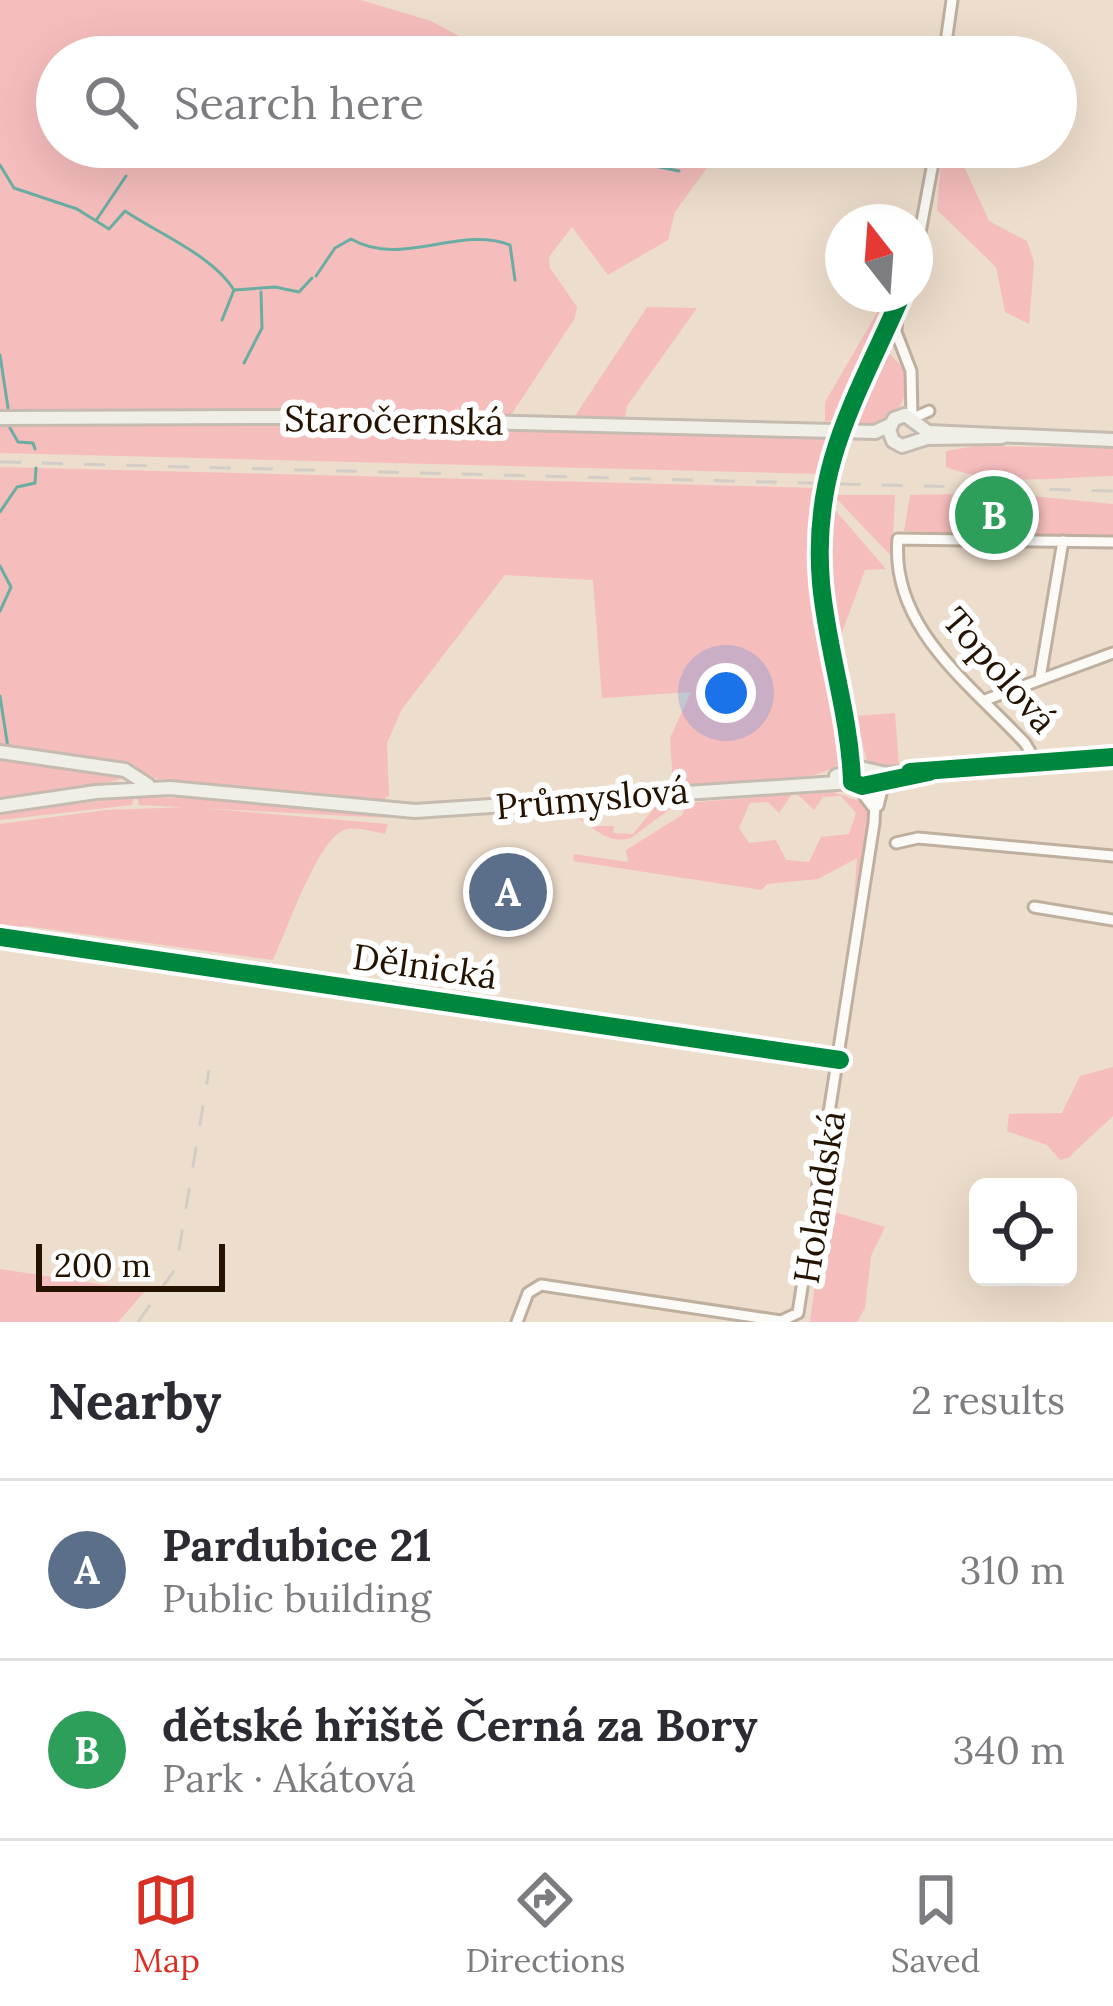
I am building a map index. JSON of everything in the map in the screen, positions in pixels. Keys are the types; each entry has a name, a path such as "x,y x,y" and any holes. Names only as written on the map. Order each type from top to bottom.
{"main road":[{"name":"Staročernská","path":"0,418 283,417 875,432 891,420 916,421"},
{"path":"891,420 896,444"},
{"path":"916,421 930,432 1002,437"},
{"path":"916,421 913,443 927,438 1113,440"},
{"name":"Staročernská","path":"789,431 913,443"},
{"path":"0,752 131,785 332,803"},
{"path":"861,778 1113,758"},
{"path":"861,778 929,772"},
{"name":"Průmyslová","path":"804,781 861,778"},
{"name":"Průmyslová","path":"332,803 380,810 861,778"},
{"path":"0,807 103,797 131,785"},
{"path":"0,807 131,785 332,803"}],"street":[{"path":"947,36 952,0"},
{"path":"925,204 932,168"},
{"path":"861,778 821,580 823,496 843,416 893,312"},
{"path":"898,312 896,332 916,421"},
{"path":"878,341 905,356"},
{"path":"891,420 911,388"},
{"name":"Topolová","path":"1036,763 908,611 896,571 900,536 1063,541"},
{"path":"1040,678 1063,541 1113,542"},
{"path":"985,700 1113,653"},
{"path":"848,717 874,823"},
{"path":"836,776 849,761 852,743"},
{"name":"Holandská","path":"517,1322 528,1293 544,1285 793,1318 806,1283 874,823 883,786 892,778"},
{"path":"922,839 923,822"},
{"path":"896,843 922,839 1113,856"},
{"path":"1066,912 1068,896"},
{"path":"1034,907 1113,920"},
{"name":"Dělnická","path":"0,937 840,1060"}],"shaded area":[{"path":"0,0 361,0 431,21 459,36 36,36 36,168 707,168 675,212 668,240 608,275 572,227 549,257 550,268 577,307 575,318 509,418 0,413"},
{"path":"940,168 965,168 989,221 1027,241 1034,262 1029,324 1005,312 996,267 937,210"},
{"path":"647,307 697,308 627,406 625,418 575,416"},
{"path":"878,312 884,312 836,419 825,422 825,402"},
{"path":"890,354 905,370 905,395 897,413 887,413 886,424 846,423 871,369"},
{"path":"283,422 827,437 819,474 0,453 0,423"},
{"path":"975,446 1113,448 1113,476 1007,479 946,467 946,451"},
{"path":"0,467 818,488 819,612 848,755 837,766 795,779 673,785 670,738 691,692 602,698 593,580 505,575 402,709 387,743 389,796 375,804 279,789 147,778 128,765 0,746"},
{"path":"1000,493 1113,504 1113,540 904,531 910,495"},
{"path":"833,495 895,495 892,557"},
{"path":"830,504 886,569 865,570 837,646 827,581"},
{"path":"895,713 899,765 891,770 868,766 856,716"},
{"path":"0,758 118,775 119,780 0,801"},
{"path":"833,792 868,804 870,814 852,929 857,858 818,879 767,884 762,890 573,861 574,854 628,862 626,850 682,815 687,803 792,794 779,813 768,802 750,803 739,828 749,843 776,840 786,860 809,862 821,837 849,834 856,813 841,796 823,797 814,810 797,794"},
{"path":"134,797 132,805 0,820 0,813"},
{"path":"137,797 269,800 388,818 139,805"},
{"path":"679,797 681,801 631,838 621,840 603,835 571,814 541,810 567,806 587,823 592,819 593,826 614,826 613,833 633,834 659,802"},
{"path":"189,807 388,824 385,834 347,829 325,848 273,960 25,926 0,931 0,824 106,810"},
{"path":"1113,1067 1113,1116 1068,1158 1060,1160 1047,1145 1007,1131 1009,1114 1062,1113 1080,1076"},
{"path":"825,1209 885,1227 871,1256 865,1308 857,1322 810,1322"},
{"path":"0,1269 145,1291 118,1322 0,1322"}],"waterway":[{"path":"0,165 14,188 77,209 109,229 125,211 200,256 234,290 275,287 299,292 312,278"},
{"path":"664,168 679,171"},
{"path":"97,219 126,176"},
{"path":"316,276 335,248 351,239 390,249 491,240 510,245 515,280"},
{"path":"222,320 234,290"},
{"path":"244,363 262,328 261,292"},
{"path":"0,355 8,408"},
{"path":"10,428 18,442 33,443 35,449"},
{"path":"0,512 17,487 35,483 36,468"},
{"path":"0,566 11,587 0,611"},
{"path":"0,696 8,748"}],"railway":[{"path":"0,462 1113,491"},
{"path":"138,1322 176,1268 209,1070"}],"cycle path":[{"path":"894,312 854,399 831,467 823,502 821,583 852,782 862,786 929,772"},
{"path":"910,772 1113,757"},
{"path":"0,937 840,1060"}],"place":[{"name":"dětské hřiště Černá za Bory","path":"994,515"},
{"name":"Pardubice 21","path":"508,892"}]}
